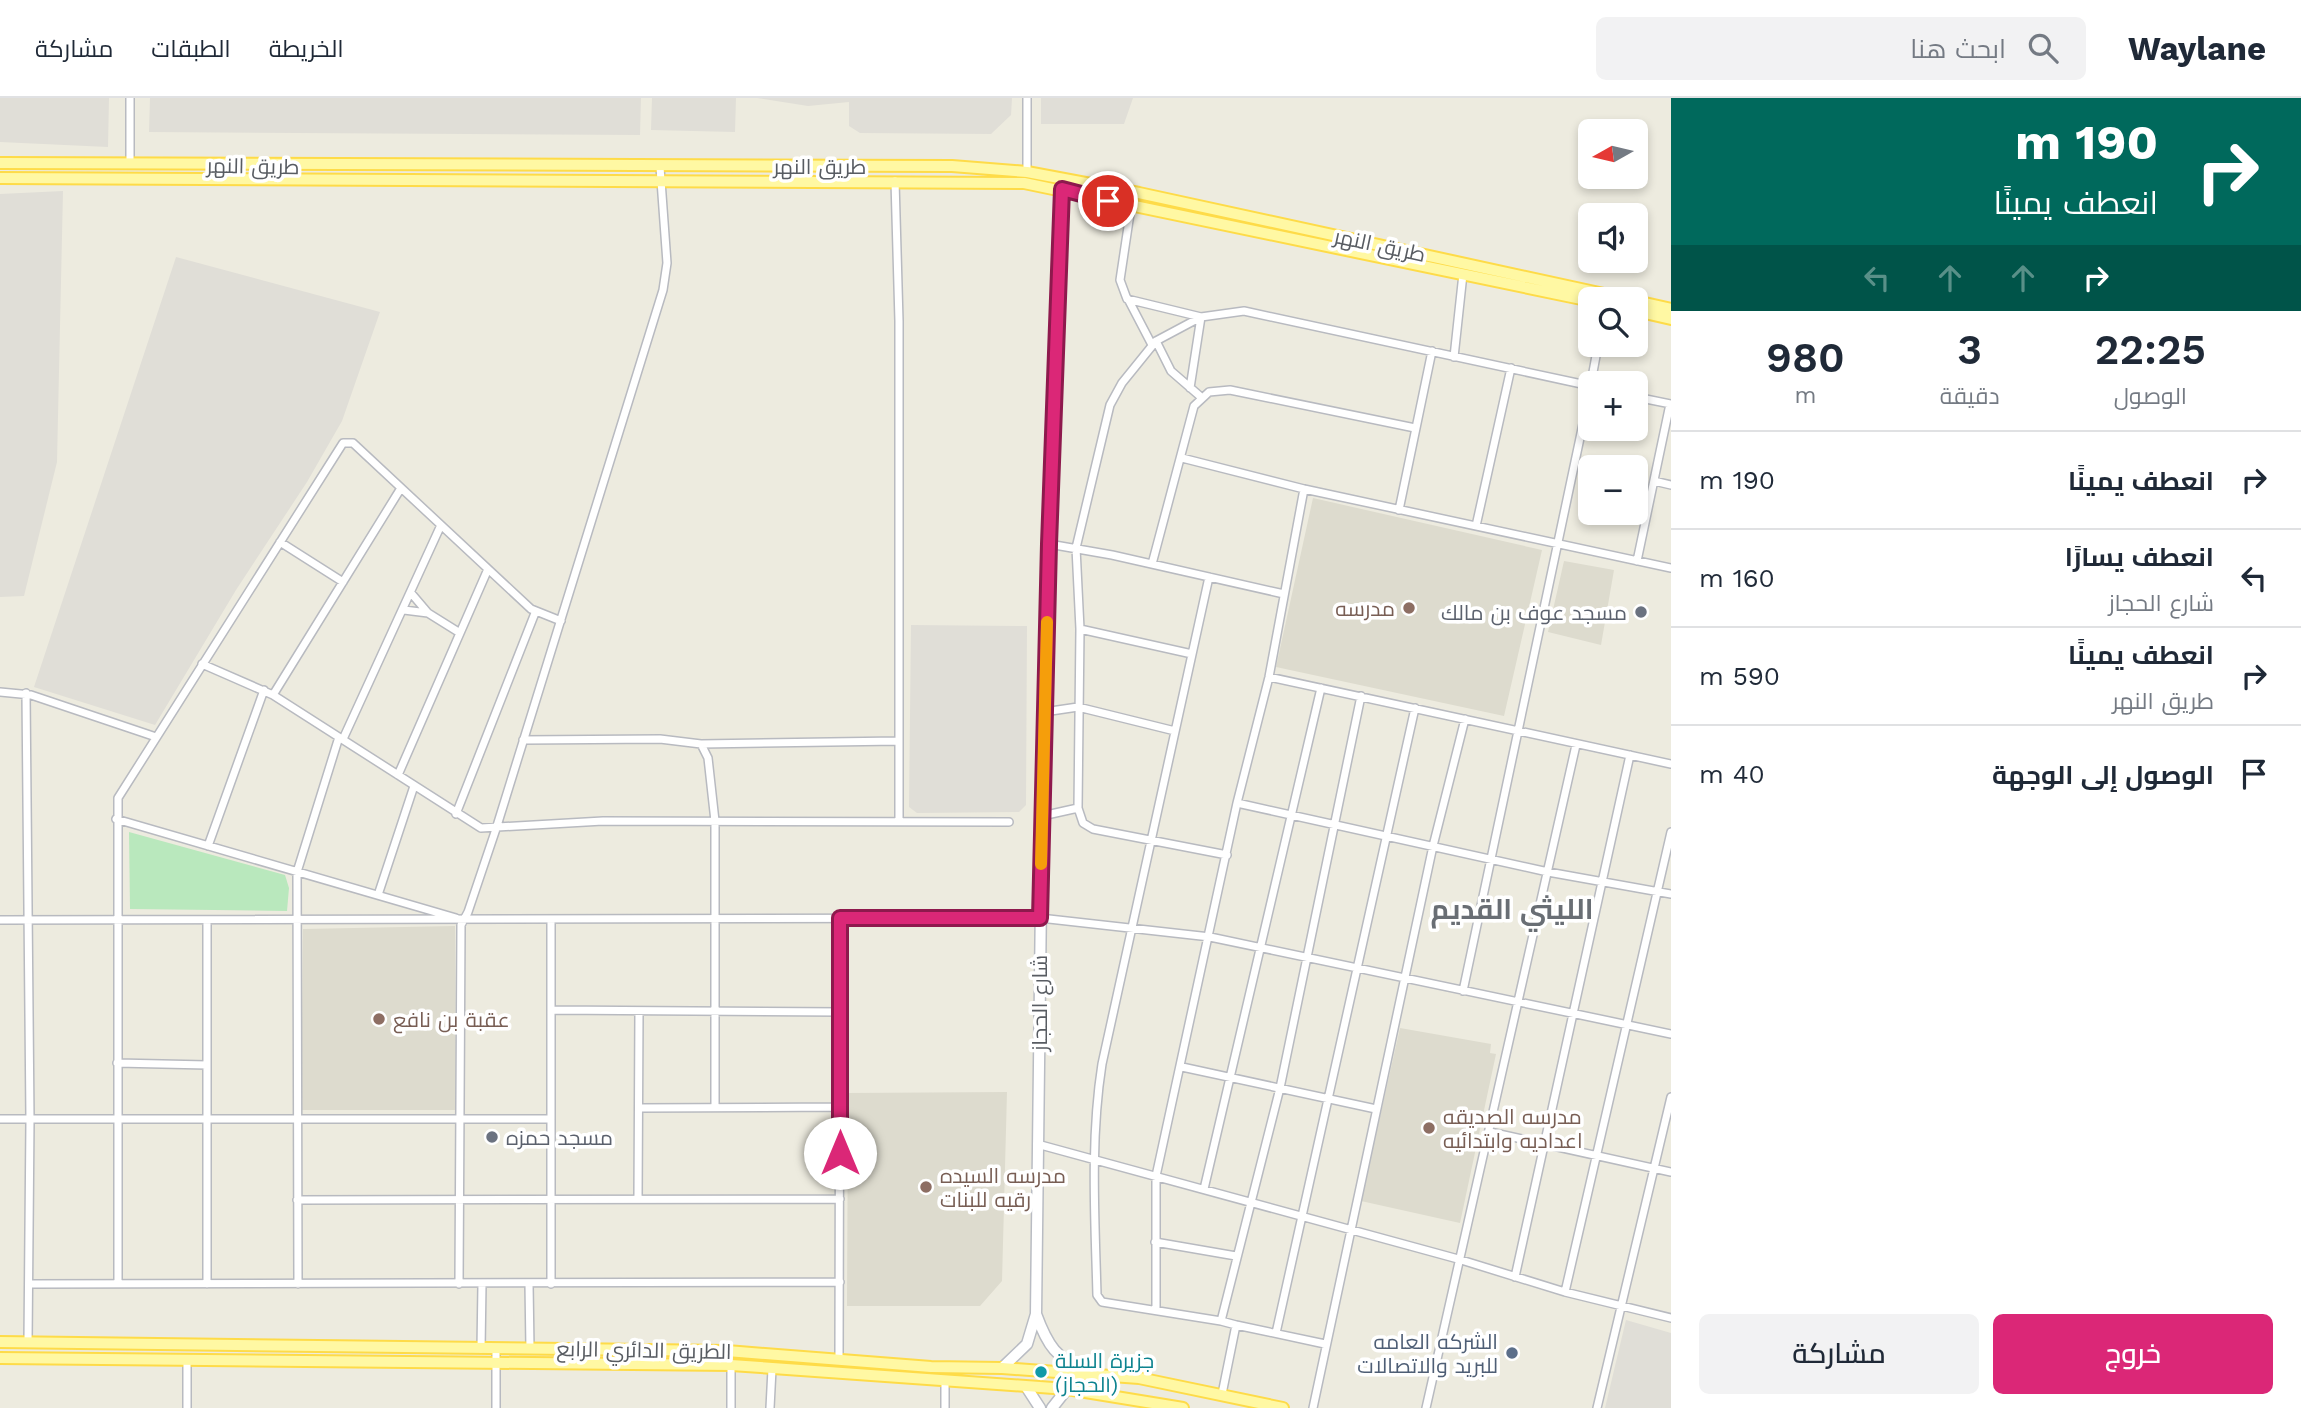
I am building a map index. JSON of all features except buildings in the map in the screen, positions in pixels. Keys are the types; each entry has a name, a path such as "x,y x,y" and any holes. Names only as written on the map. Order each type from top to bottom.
{"main road":[{"name":"طريق النهر","path":"0,163 952,166 1027,172 1147,194 1578,288"},
{"name":"طريق النهر","path":"0,178 1024,183 1578,298"},
{"name":"شارع الحجاز","path":"1002,1368 1027,1344 1036,1314 1044,712 1062,189"},
{"path":"1648,304 1671,309"},
{"path":"1648,314 1671,319"},
{"name":"شارع الحجاز","path":"1036,1314 1046,1344 1063,1359 1087,1373"},
{"name":"الطريق الدائري الرابع","path":"0,1342 727,1350 931,1367 1002,1368 1139,1378 1283,1408"},
{"name":"الطريق الدائري الرابع","path":"0,1358 731,1365 1027,1388 1067,1388 1182,1408"},
{"path":"1027,1388 1040,1408"},
{"path":"1052,1408 1067,1388"}],"street":[{"path":"130,98 130,164"},
{"path":"1027,98 1027,172"},
{"path":"459,1284 460,930 496,828 663,290 667,264 660,167"},
{"path":"895,181 899,321 899,821"},
{"path":"1131,207 1120,280 1127,299 1171,371 1201,397"},
{"path":"1454,357 1462,274"},
{"path":"1127,299 1201,317"},
{"path":"1227,855 1151,842 1087,827 1078,808 1080,629 1076,548 1110,405 1122,383 1154,343 1201,317 1227,312 1258,311 1454,357 1578,382"},
{"path":"1190,388 1201,317"},
{"path":"1399,510 1432,351"},
{"path":"1476,526 1511,368"},
{"path":"1152,564 1194,406 1201,397 1219,390 1230,390 1415,428"},
{"path":"1637,561 1670,404 1648,399"},
{"path":"118,1284 116,819 119,795 345,441 353,443 535,613 561,621"},
{"path":"1463,991 1579,441"},
{"path":"1182,458 1304,489 1671,568"},
{"path":"1654,481 1671,485"},
{"path":"273,695 401,488"},
{"path":"1156,1310 1156,1177 1182,1067 1237,803 1269,677 1304,489"},
{"path":"298,1284 297,872 341,738 404,610 441,525"},
{"path":"280,542 343,582"},
{"path":"1049,544 1284,594"},
{"path":"398,775 488,569"},
{"path":"1209,577 1131,928 1097,1096 1097,1295 1102,1301 1221,1321 1325,1344"},
{"path":"411,593 428,612 460,633"},
{"path":"404,610 428,612"},
{"path":"456,814 535,613"},
{"path":"1080,629 1192,654"},
{"path":"202,664 273,695 473,825 496,828 603,821 1009,822"},
{"path":"1269,677 1671,764"},
{"path":"1204,1189 1321,688"},
{"path":"208,846 264,690"},
{"path":"0,692 26,694 156,737"},
{"path":"26,694 30,1120 28,1342"},
{"path":"1221,1321 1280,1088 1361,696"},
{"path":"1044,712 1078,707 1175,731"},
{"path":"1276,1333 1415,708"},
{"path":"1313,1408 1433,846 1465,719"},
{"path":"523,740 660,739 701,744 898,741"},
{"path":"701,744 708,758 715,821 715,1107"},
{"path":"1426,1408 1576,745"},
{"path":"1514,1277 1630,755"},
{"path":"378,895 414,786"},
{"path":"1237,803 1548,873 1671,894"},
{"path":"1042,816 1078,808"},
{"path":"116,819 463,920"},
{"path":"1564,1292 1598,1156 1671,832"},
{"path":"839,1359 840,918"},
{"path":"0,920 1040,918 1210,937 1671,1034"},
{"path":"551,919 551,1284"},
{"path":"207,920 207,1284"},
{"path":"551,1010 841,1012"},
{"path":"638,1199 639,1012"},
{"path":"117,1063 207,1065"},
{"path":"1182,1067 1376,1109"},
{"path":"1597,1408 1671,1097"},
{"path":"639,1108 841,1107"},
{"path":"0,1119 551,1119"},
{"path":"1490,1132 1671,1172"},
{"path":"1037,1144 1458,1259 1564,1292 1671,1318"},
{"path":"296,1200 840,1199"},
{"path":"1155,1242 1236,1256"},
{"path":"30,1284 840,1282"},
{"path":"481,1349 482,1284"},
{"path":"529,1284 530,1349"},
{"path":"1222,1394 1236,1325"},
{"path":"496,1349 496,1408"},
{"path":"187,1361 187,1408"},
{"path":"731,1365 731,1408"},
{"path":"770,1408 772,1368"},
{"path":"945,1380 945,1408"}],"shaded area":[{"path":"0,98 109,98 108,147 0,142"},
{"path":"150,98 641,98 640,135 149,132"},
{"path":"652,98 736,98 735,132 651,130"},
{"path":"757,98 1012,98 1011,115 991,134 860,133 849,126 849,102 808,106"},
{"path":"1041,98 1133,98 1124,124 1041,124"},
{"path":"63,191 57,462 24,596 0,597 0,194"},
{"path":"176,257 380,312 342,421 307,482 236,590 155,725 34,687"},
{"name":"مدرسه","path":"1313,498 1542,550 1504,716 1276,667"},
{"path":"1564,561 1614,570 1601,645 1548,632"},
{"path":"911,625 1027,626 1026,805 1019,812 917,813 909,807"},
{"name":"عقبة بن نافع","path":"455,926 456,1110 301,1110 303,929"},
{"name":"مدرسه الصديقه اعداديه وابتدائيه","path":"1400,1028 1491,1044 1490,1053 1496,1054 1460,1223 1361,1201"},
{"name":"مدرسه السيده رقيه للبنات","path":"1007,1092 1002,1281 980,1306 847,1306 848,1093"},
{"path":"1626,1320 1671,1333 1671,1408 1605,1408"}],"green space":[{"path":"129,832 285,875 289,888 287,911 130,909"}],"slow traffic":[{"path":"1041,864 1047,622"}],"place":[{"name":"مدرسه","path":"1409,608"},
{"name":"مسجد عوف بن مالك","path":"1641,612"},
{"name":"عقبة بن نافع","path":"379,1019"},
{"name":"مدرسه الصديقه اعداديه وابتدائيه","path":"1429,1128"},
{"name":"مسجد حمزه","path":"492,1137"},
{"name":"مدرسه السيده رقيه للبنات","path":"926,1187"},
{"name":"الشركه العامه للبريد والاتصالات","path":"1512,1353"},
{"name":"جزيرة السلة (الحجاز)","path":"1041,1372"}],"district":[{"name":"الليثي القديم","path":"1512,909"}],"route":[{"path":"840,1153 840,918 1040,918 1049,544 1062,189 1108,201"}]}
